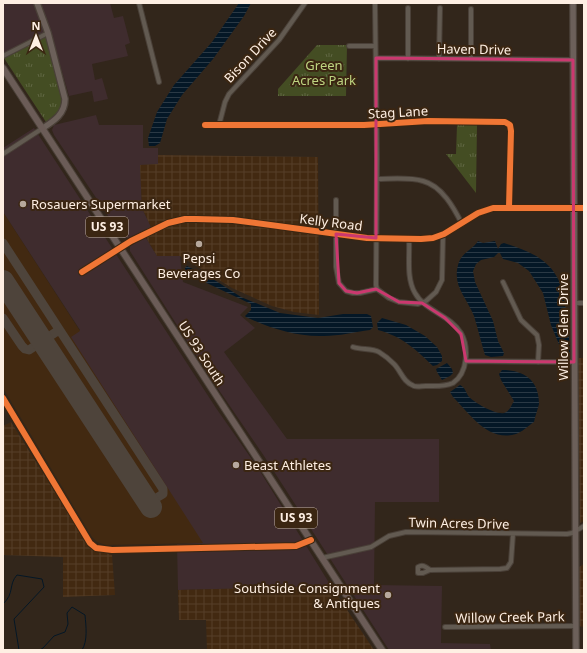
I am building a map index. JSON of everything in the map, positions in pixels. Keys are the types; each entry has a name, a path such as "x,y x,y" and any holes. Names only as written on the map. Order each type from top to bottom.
{"main road":[{"path":"37,3 48,33 65,103 61,114 42,128"},
{"name":"Willow Glen Drive","path":"573,3 576,650"},
{"name":"US 93 South","path":"3,68 382,650"}],"street":[{"path":"139,3 159,82"},
{"name":"Bison Drive","path":"219,125 225,102 229,94 279,40 304,3"},
{"path":"375,3 377,289 396,301 410,304 422,303 436,292 442,280 443,235"},
{"path":"408,8 408,59"},
{"path":"439,59 440,8"},
{"path":"471,9 471,59"},
{"path":"3,56 48,33"},
{"path":"349,46 375,46"},
{"name":"Haven Drive","path":"376,58 573,60"},
{"name":"Stag Lane","path":"205,125 376,124 428,121 508,123 511,131 509,207"},
{"path":"3,154 42,128"},
{"path":"377,179 414,180 430,184 445,197 462,224"},
{"path":"336,200 336,268 338,280 346,291 353,293 377,289"},
{"name":"Kelly Road","path":"82,272 120,248 168,224 190,219 233,220 336,234 376,238 409,239 433,238 443,235 482,211 493,208 584,208"},
{"path":"353,347 380,352 393,363 405,381 414,386 441,387 453,382 459,377 466,362 464,341 459,330 422,303 415,293 410,279 409,239"},
{"path":"503,282 520,320 537,335 539,344 538,362"},
{"path":"574,303 584,303"},
{"path":"466,362 574,362"},
{"path":"3,398 74,518 90,543 96,548 112,550 296,546 310,540"},
{"path":"575,532 584,526"},
{"name":"Twin Acres Drive","path":"322,558 371,547 389,536 406,532 567,534 575,532"},
{"path":"430,570 507,568 512,559 513,534"},
{"name":"Willow Creek Park","path":"445,627 575,626"}],"highlighted area":[{"path":"376,58 573,60 574,362 466,361 461,334 445,318 422,303 399,302 376,289 357,293 346,291 339,283 336,234 376,238"}],"shaded area":[{"path":"3,3 110,3 114,18 123,16 130,43 125,45 128,56 92,64 95,80 102,78 108,99 94,102 92,91 69,96 51,33 4,58"},
{"path":"96,115 99,125 143,125 143,148 158,148 158,164 140,165 142,208 151,227 128,238 123,238 52,130 54,125"},
{"path":"34,128 216,408 258,468 331,586 178,590 177,544 202,543 70,337 80,330 3,212 3,148"},
{"path":"158,155 318,157 319,315 294,312 272,306 232,288 180,256 157,256 142,231 151,227 142,208 140,165 158,164"},
{"path":"3,212 80,331 71,337 203,543 106,545 97,542 92,537 3,388"},
{"path":"146,238 157,256 180,256 183,282 248,307 240,315 255,328 224,352 287,439 439,439 439,502 375,502 374,585 442,586 441,643 490,644 491,650 389,650 264,456 210,377 130,251 130,246"},
{"path":"578,358 584,358 584,521 580,523"},
{"path":"11,422 85,540 97,550 112,555 115,595 63,597 63,557 3,555 3,426"},
{"path":"584,564 584,627 578,626 579,567"},
{"path":"331,586 374,650 207,650 206,620 179,620 178,590"}],"green space":[{"path":"47,35 63,100 58,112 46,122 4,58"},
{"name":"Green Acres Park","path":"317,45 347,45 346,96 278,96 278,89"},
{"path":"457,125 477,125 476,193 446,154 456,154"}],"water":[{"path":"239,3 251,3 244,16 213,59 182,95 167,119 160,143 155,146 149,146 148,138 157,112 174,85 212,42"},
{"path":"478,241 483,243 495,241 498,249 501,244 504,243 528,252 543,261 555,273 562,290 566,308 570,349 570,353 568,355 563,354 551,325 543,293 529,271 518,263 503,259 500,253 498,253 494,257 481,260 476,264 473,271 475,282 493,321 498,341 504,353 503,356 491,357 485,355 474,316 460,290 457,277 459,262 465,253"},
{"path":"187,266 216,281 241,297 280,313 318,318 343,314 367,314 371,316 373,327 370,330 341,335 324,336 303,335 274,328 245,316 251,310 251,304 185,274 185,268"},
{"path":"382,318 406,325 425,336 437,347 442,356 442,361 433,366 408,344 394,336 378,330 377,323"},
{"path":"447,363 452,369 453,373 442,380 436,369"},
{"path":"502,370 517,372 529,378 536,389 538,396 539,404 534,422 516,434 497,434 489,431 473,419 450,392 460,385 469,397 476,402 496,412 504,413 510,408 514,401 501,380 499,374"}],"waterway":[{"path":"3,604 9,596 14,579 17,575 42,579 44,587 14,619 19,650"},
{"path":"40,650 54,636 65,632 68,624 67,613 72,607 85,615 86,638 82,650"}],"taxiway":[{"path":"3,243 163,489 163,494 148,503"},
{"path":"3,318 22,346 29,350 59,330"}],"runway":[{"path":"3,281 151,507"}],"cycle path":[{"path":"205,125 364,125 428,121 505,122 510,125 511,131 509,207"},
{"path":"82,272 131,241 168,223 185,219 233,220 367,238 421,239 433,238 444,234 478,213 493,208 584,208"},
{"path":"3,398 90,543 96,548 112,550 296,546 311,540"}],"place":[{"name":"Rosauers Supermarket","path":"23,204"},
{"name":"Pepsi Beverages Co","path":"199,244"},
{"name":"Beast Athletes","path":"236,465"},
{"name":"Southside Consignment & Antiques","path":"388,595"}]}
